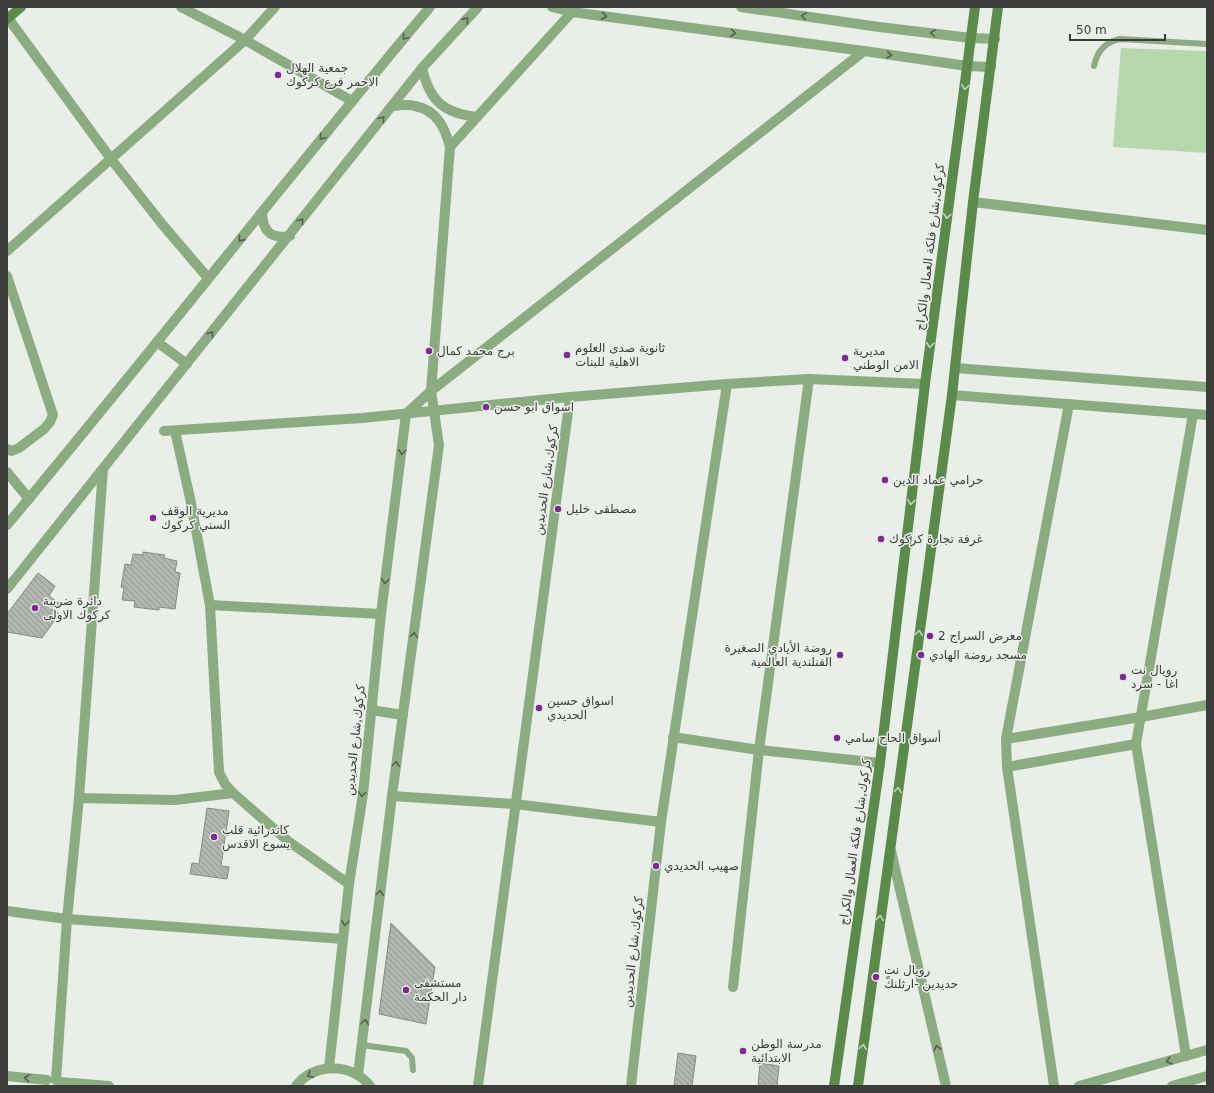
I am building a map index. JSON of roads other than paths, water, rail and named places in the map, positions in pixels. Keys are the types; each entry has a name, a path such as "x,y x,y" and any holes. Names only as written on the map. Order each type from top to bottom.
{"main road":[{"path":"8,18 21,7"},
{"name":"كركوك,شارع فلكة العمال والكراج","path":"834,1086 880,763 925,384 975,7"},
{"path":"858,1086 952,395 973,202 998,7"}],"street":[{"path":"181,7 245,40 352,101"},
{"path":"7,251 245,40 276,7"},
{"path":"7,525 430,7"},
{"path":"7,589 290,236 422,68 478,7"},
{"path":"552,7 572,12 967,66 990,67"},
{"path":"741,7 879,27 971,38 995,38"},
{"path":"450,147 572,12"},
{"path":"8,18 111,158 162,224 208,278"},
{"path":"406,414 431,391 864,51"},
{"path":"422,68 429,90 437,101 454,113 477,117"},
{"path":"358,1075 392,796 439,445 431,391 450,147 447,135 441,123 426,109 414,105 393,106"},
{"path":"973,202 1207,230"},
{"path":"262,213 263,223 268,232 275,236 290,236"},
{"path":"7,276 53,415 50,422 44,429 19,448 12,450 7,449"},
{"path":"157,342 187,364"},
{"path":"955,368 1207,387"},
{"path":"733,987 759,750 808,379"},
{"path":"164,431 362,418 570,397 727,384 808,379 925,384"},
{"name":"كركوك,شارع الحديدين","path":"631,1086 661,822 727,384"},
{"path":"952,395 1207,415"},
{"name":"كركوك,شارع الحديدين","path":"478,1086 570,397"},
{"path":"1054,1086 1007,767 1006,739 1069,404"},
{"name":"كركوك,شارع الحديدين","path":"329,1068 343,939 363,794 381,614 406,414"},
{"path":"1186,1056 1136,744 1192,414"},
{"path":"175,431 190,498 210,604 219,772 233,793 288,841 350,884"},
{"path":"53,1083 79,798 103,469"},
{"path":"7,472 28,499"},
{"path":"210,604 381,614"},
{"path":"1006,739 1207,705"},
{"path":"371,710 403,716"},
{"path":"673,737 759,750 880,763"},
{"path":"1007,767 1136,744"},
{"path":"79,798 175,800 233,793"},
{"path":"392,796 515,804 661,822"},
{"path":"890,847 946,1086"},
{"path":"7,911 67,919 343,939"},
{"path":"1079,1086 1207,1050"},
{"path":"296,1086 307,1076 318,1070 329,1068 344,1069 358,1075 370,1086"},
{"path":"7,1076 53,1083 109,1086"},
{"path":"1172,1086 1207,1076"}],"lane":[{"path":"1094,66 1098,53 1108,43 1114,40 1127,39 1207,44"},
{"path":"362,1045 406,1051 412,1058 413,1070"}],"place":[{"name":"جمعية الهلال الاحمر فرع كركوك","path":"278,75"},
{"name":"برج محمد كمال","path":"429,351"},
{"name":"ثانوية صدى العلوم الاهلية للبنات","path":"567,355"},
{"name":"مديرية الامن الوطني","path":"845,358"},
{"name":"اسواق ابو حسن","path":"486,407"},
{"name":"حرامي عماد الدين","path":"885,480"},
{"name":"مصطفى خليل","path":"558,509"},
{"name":"مديرية الوقف السني كركوك","path":"153,518"},
{"name":"غرفة تجارة كركوك","path":"881,539"},
{"name":"دائرة ضريبة كركوك الاولى","path":"35,608"},
{"name":"معرض السراج 2","path":"930,636"},
{"name":"روضة الأيادي الصغيرة الفنلندية العالمية","path":"840,655"},
{"name":"مسجد روضة الهادي","path":"921,655"},
{"name":"رويال نت اغا - سرد","path":"1123,677"},
{"name":"اسواق حسين الحديدي","path":"539,708"},
{"name":"أسواق الحاج سامي","path":"837,738"},
{"name":"كاتدرائية قلب يسوع الاقدس","path":"214,837"},
{"name":"صهيب الحديدي","path":"656,866"},
{"name":"رويال نت حديدين -ارثلنكً","path":"876,977"},
{"name":"مستشفى دار الحكمة","path":"406,990"},
{"name":"مدرسة الوطن الابتدائية","path":"743,1051"}]}
